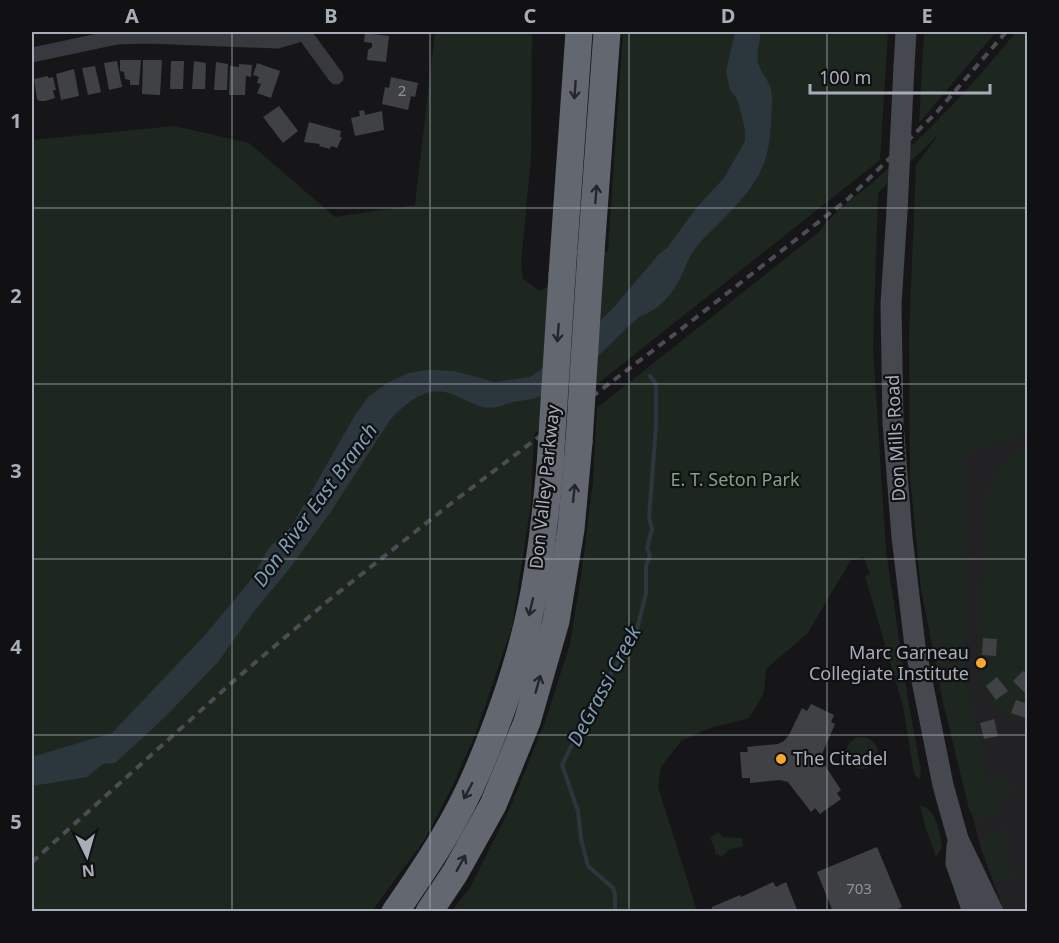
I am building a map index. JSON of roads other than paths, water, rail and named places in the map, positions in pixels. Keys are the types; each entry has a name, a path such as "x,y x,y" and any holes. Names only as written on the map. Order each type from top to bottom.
{"highway":[{"name":"Don Valley Parkway","path":"395,912 433,857 478,772 508,692 532,603 545,521 550,466 579,32"},
{"name":"Don Valley Parkway","path":"429,912 455,873 493,805 527,723 556,621 571,529 579,442 607,32"}],"main road":[{"name":"Don Mills Road","path":"906,32 891,304 893,423 902,537 915,646 942,777 958,839 993,912"},
{"name":"Don Mills Road","path":"958,839 956,863 973,912"}],"street":[{"path":"32,55 117,37 147,34 263,42 286,39 302,32 336,77"}],"water":[{"name":"Don River East Branch","path":"735,32 761,32 758,63 770,87 772,97 768,148 759,174 751,187 697,247 668,297 658,307 640,316 581,371 541,396 487,408 450,393 437,391 429,392 408,403 390,420 330,513 218,662 165,717 115,763 103,764 87,777 32,786 32,757 112,733 206,634 250,581 269,548 291,527 355,415 369,396 389,382 409,373 427,370 454,371 495,382 530,377 574,346 615,306 659,254 667,248 697,207 724,178 745,141 742,117 737,99 730,90 726,71"}],"waterway":[{"name":"DeGrassi Creek","path":"615,912 613,888 588,866 581,839 578,811 562,765 592,704 636,633 646,593 646,566 650,556 647,548 652,529 649,518 656,426 656,384 650,376"}],"railway":[{"path":"32,862 237,678 329,600 449,505 848,199 937,112 1006,32"}],"place":[{"name":"Marc Garneau Collegiate Institute","path":"981,663"},
{"name":"The Citadel","path":"781,759"}],"park label":[{"name":"E. T. Seton Park","path":"735,480"}]}
